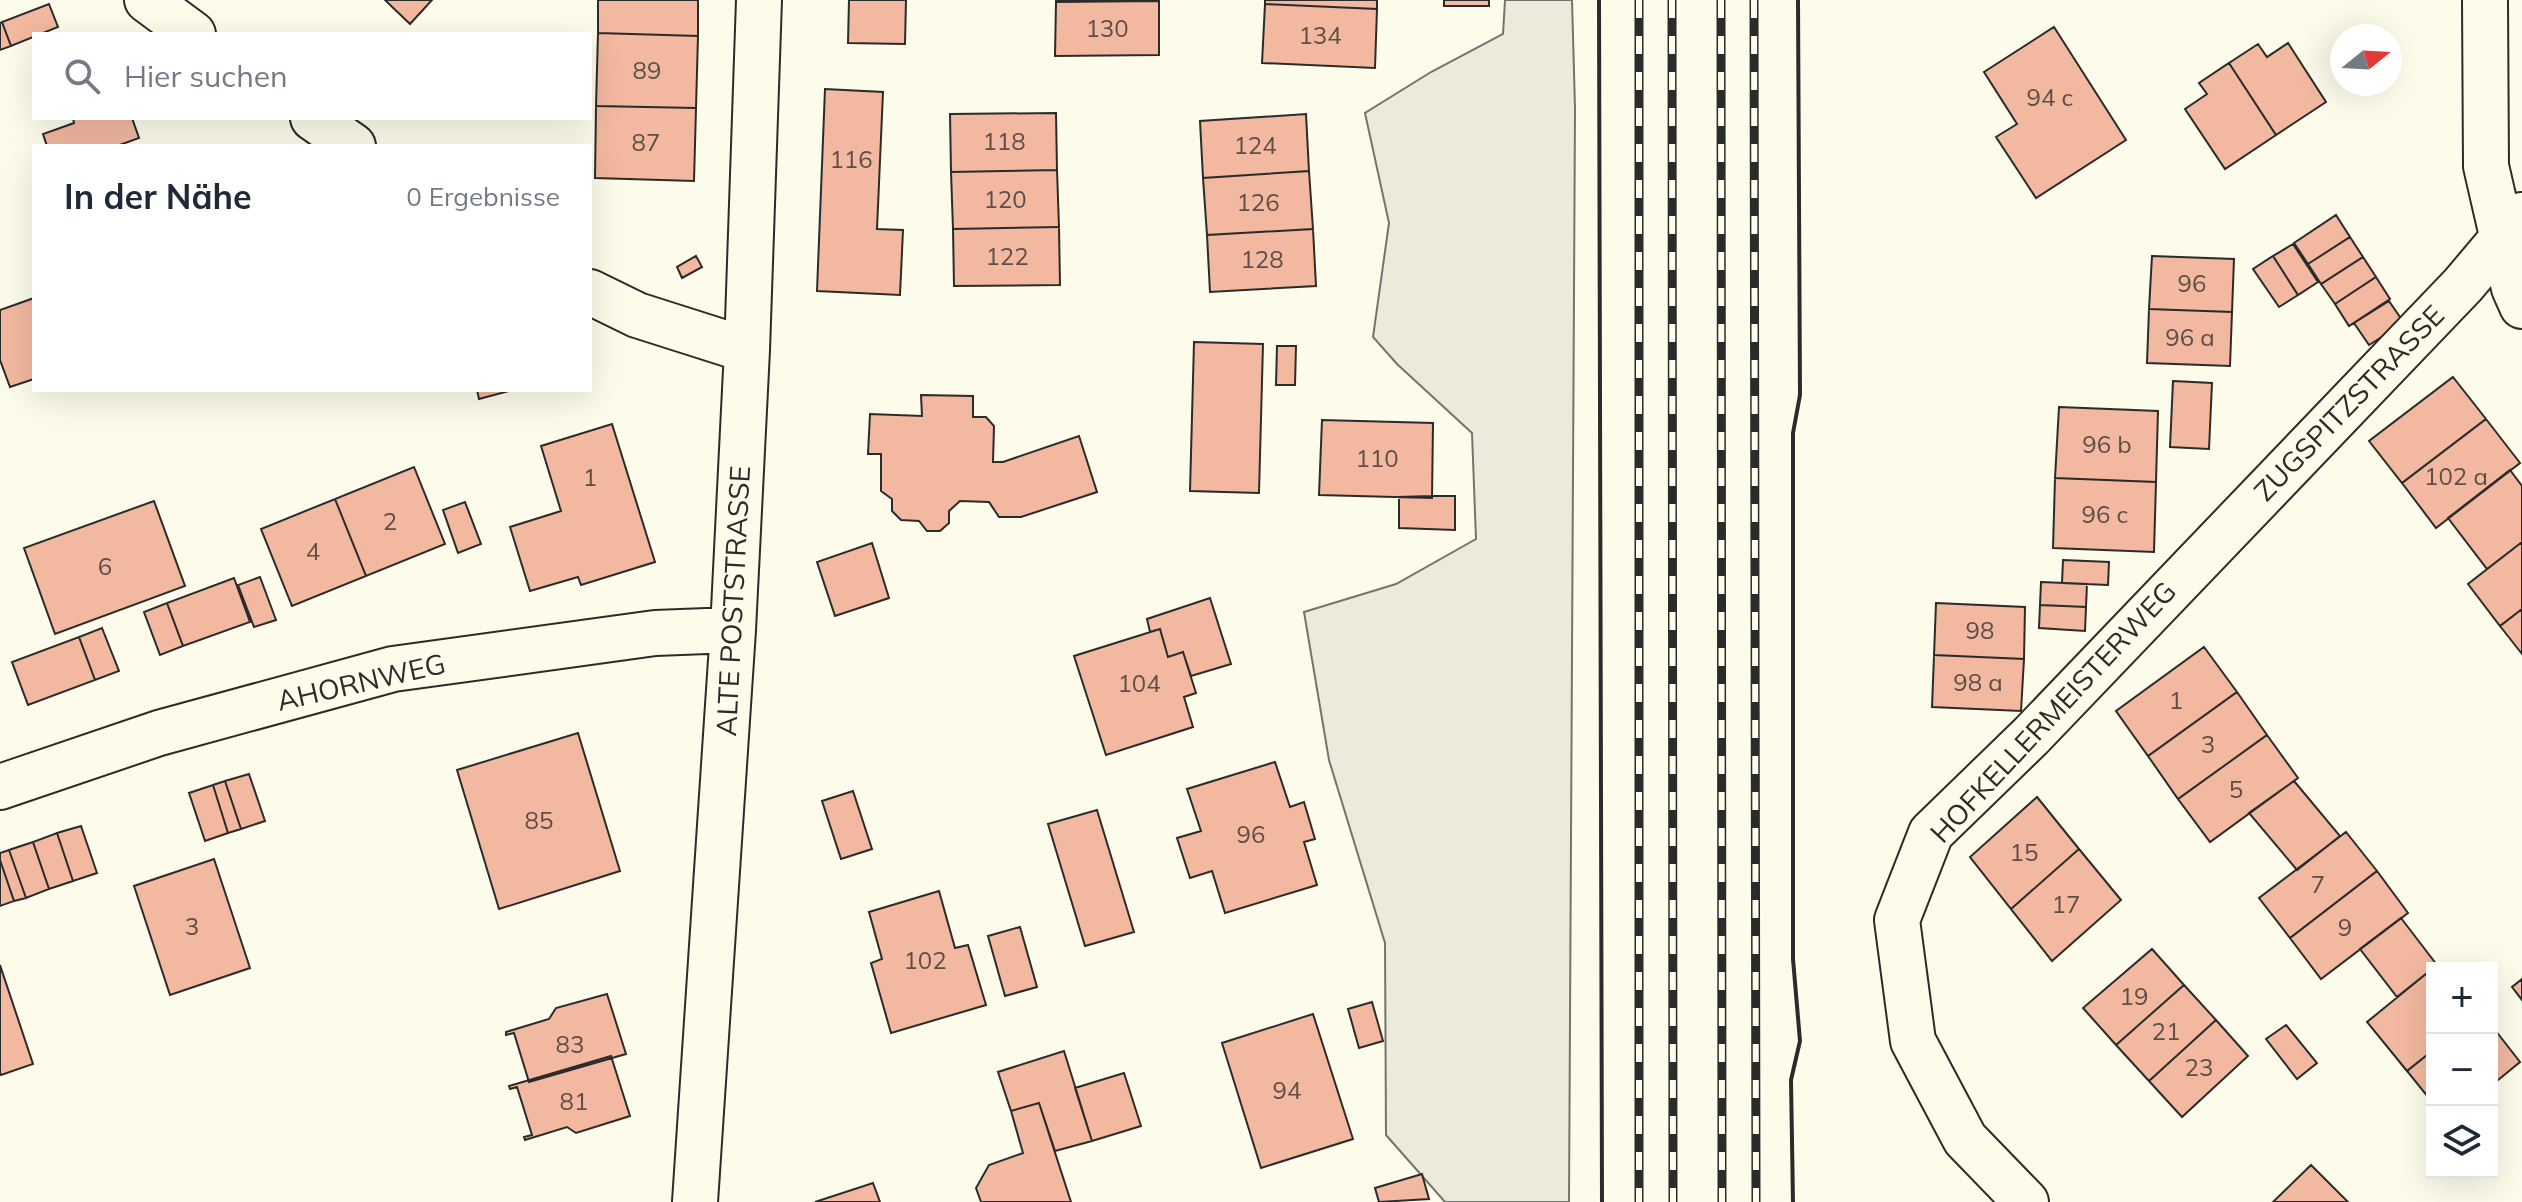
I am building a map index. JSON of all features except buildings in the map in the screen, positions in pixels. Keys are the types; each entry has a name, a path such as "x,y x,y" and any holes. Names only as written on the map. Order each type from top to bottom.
{"street":[{"path":"147,0 190,32"},
{"name":"ALTE POSTSTRASSE","path":"695,1202 733,630 747,350 759,0"},
{"path":"2485,0 2486,166 2512,225 2522,306"},
{"path":"316,120 350,144"},
{"name":"ZUGSPITZSTRASSE","path":"2190,566 2463,285 2512,225"},
{"path":"592,293 637,315 747,350"},
{"name":"HOFKELLERMEISTERWEG","path":"2026,1202 1965,1139 1913,1041 1897,920 1931,833 2031,736 2190,566"},
{"name":"AHORNWEG","path":"0,787 159,733 393,669 655,633 733,630"}],"shaded area":[{"path":"1505,0 1572,0 1575,108 1569,1202 1445,1202 1386,1135 1385,943 1329,760 1304,612 1396,584 1476,539 1472,433 1397,364 1373,337 1389,223 1365,113 1431,72 1503,34"}],"railway":[{"path":"1639,0 1639,1202"},
{"path":"1672,0 1673,1202"},
{"path":"1721,0 1722,1202"},
{"path":"1754,0 1756,1202"}],"wall":[{"path":"1599,0 1602,1202"},
{"path":"1793,1202 1791,1080 1800,1041 1793,959 1793,433 1800,395 1798,0"}]}
